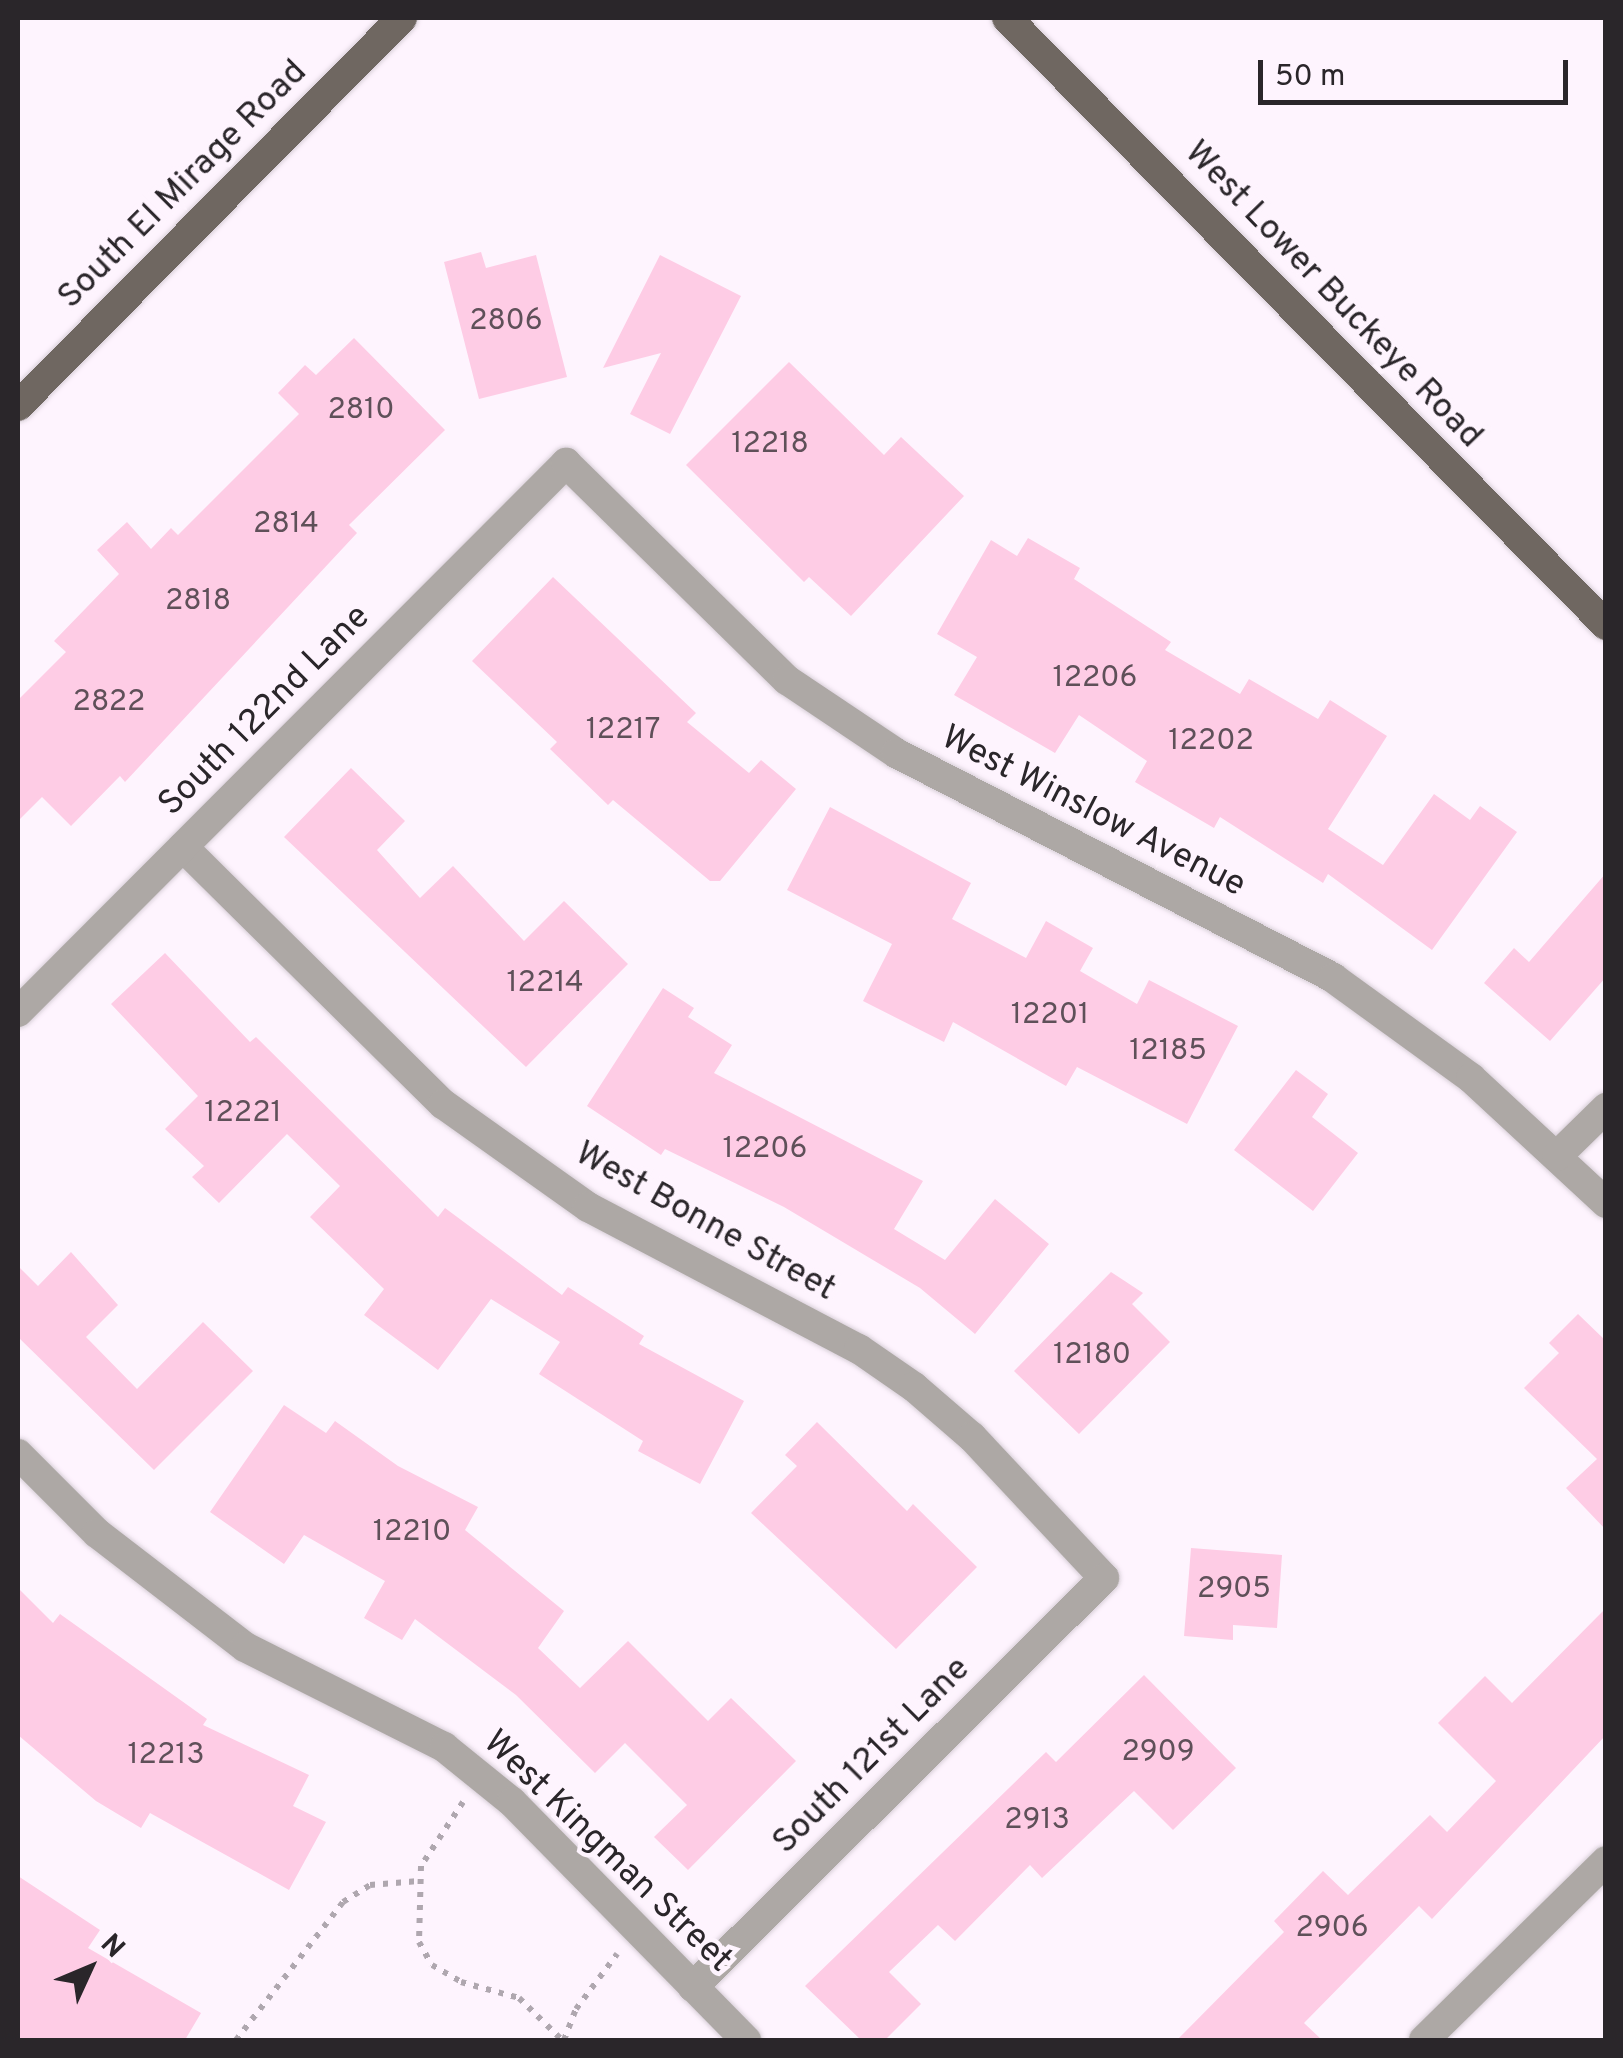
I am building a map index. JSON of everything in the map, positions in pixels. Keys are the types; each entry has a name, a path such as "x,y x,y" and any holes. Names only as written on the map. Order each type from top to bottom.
{"main road":[{"name":"South El Mirage Road","path":"18,406 402,18"},
{"name":"West Lower Buckeye Road","path":"1007,18 1606,625"}],"street":[{"name":"South 122nd Lane","path":"18,1012 566,463"},
{"name":"West Winslow Avenue","path":"566,463 788,680 896,753 1333,978 1457,1067 1606,1202"},
{"name":"West Bonne Street","path":"183,847 444,1104 588,1207 859,1349 914,1387 972,1437 1104,1578"},
{"path":"1557,1156 1606,1108"},
{"name":"West Kingman Street","path":"18,1454 97,1534 245,1648 444,1746 484,1779 746,2040"},
{"name":"South 121st Lane","path":"694,1987 1104,1578"},
{"path":"1424,2040 1606,1861"}],"path":[{"path":"484,1779 431,1843 419,1881 419,1942 432,1964 461,1982 519,1998 563,2040 592,1986 638,1931"},
{"path":"236,2040 343,1902 370,1886 419,1881"}],"building":[{"path":"481,252 486,268 536,255 567,377 479,399 444,262"},
{"path":"660,255 741,296 670,434 630,414 661,353 603,368"},
{"path":"354,338 445,430 349,525 357,533 125,782 120,776 71,826 42,797 18,821 18,700 66,652 54,641 119,574 97,550 127,522 151,549 171,528 178,535 299,414 278,393 305,365 316,375"},
{"path":"789,362 884,455 901,437 964,496 851,616 809,577 804,582 686,465"},
{"path":"1028,538 1080,568 1074,579 1171,642 1165,650 1240,694 1249,679 1318,719 1330,700 1387,736 1328,829 1383,865 1434,794 1470,820 1480,806 1517,832 1432,950 1328,874 1323,883 1220,817 1214,828 1135,782 1147,761 1079,715 1055,753 954,695 977,657 937,634 991,540 1017,556"},
{"path":"553,577 696,713 687,722 749,773 761,760 796,789 720,881 710,881 613,800 608,805 550,749 557,742 472,661"},
{"path":"351,768 405,821 377,850 420,898 453,866 524,941 564,901 628,964 526,1067 284,837"},
{"path":"830,807 971,883 952,919 1026,958 1046,921 1093,948 1080,971 1137,1004 1149,980 1238,1026 1187,1124 1077,1067 1066,1086 953,1022 944,1042 863,1001 892,944 787,890"},
{"path":"1606,873 1606,977 1550,1041 1484,983 1514,948 1529,962"},
{"path":"165,953 250,1042 256,1037 438,1217 445,1208 562,1295 568,1287 644,1336 639,1344 744,1401 700,1484 638,1451 643,1441 539,1374 560,1342 491,1299 438,1370 364,1315 384,1289 310,1217 340,1186 287,1134 219,1203 192,1177 204,1166 165,1129 198,1096 111,1004"},
{"path":"663,988 694,1008 688,1017 732,1045 714,1073 923,1181 894,1229 945,1260 995,1199 1049,1244 975,1334 920,1288 784,1207 665,1149 661,1155 587,1106"},
{"path":"1296,1070 1328,1094 1312,1117 1358,1153 1313,1211 1234,1150"},
{"path":"71,1252 118,1305 86,1337 137,1389 203,1322 253,1371 154,1470 18,1337 18,1266 38,1286"},
{"path":"1111,1272 1143,1293 1132,1304 1170,1342 1079,1434 1014,1371"},
{"path":"1578,1314 1606,1341 1606,1530 1566,1488 1597,1459 1524,1388 1559,1353 1549,1343"},
{"path":"284,1405 326,1433 335,1421 398,1466 478,1507 465,1530 564,1611 538,1648 580,1688 628,1641 708,1721 731,1698 796,1761 688,1870 654,1837 687,1805 625,1743 595,1773 516,1695 415,1619 402,1640 364,1618 385,1581 304,1535 284,1564 210,1512"},
{"path":"817,1422 907,1511 913,1504 977,1567 896,1649 751,1513 797,1466 785,1455"},
{"path":"1191,1548 1282,1555 1277,1628 1233,1625 1233,1640 1184,1636"},
{"path":"18,1588 53,1623 60,1614 207,1719 203,1725 309,1775 293,1806 326,1822 289,1890 150,1813 141,1828 96,1801 18,1735"},
{"path":"1606,1608 1606,1735 1432,1919 1419,1906 1304,2023 1322,2040 1177,2040 1284,1932 1274,1921 1323,1871 1348,1895 1430,1815 1447,1832 1496,1781 1438,1723 1485,1676 1512,1703"},
{"path":"1144,1675 1236,1768 1173,1830 1134,1791 1042,1878 1030,1865 955,1941 938,1925 889,1972 921,2004 885,2040 861,2040 805,1986 1046,1752 1056,1762"},
{"path":"18,1876 100,1930 88,1948 201,2013 185,2040 18,2040"}]}
